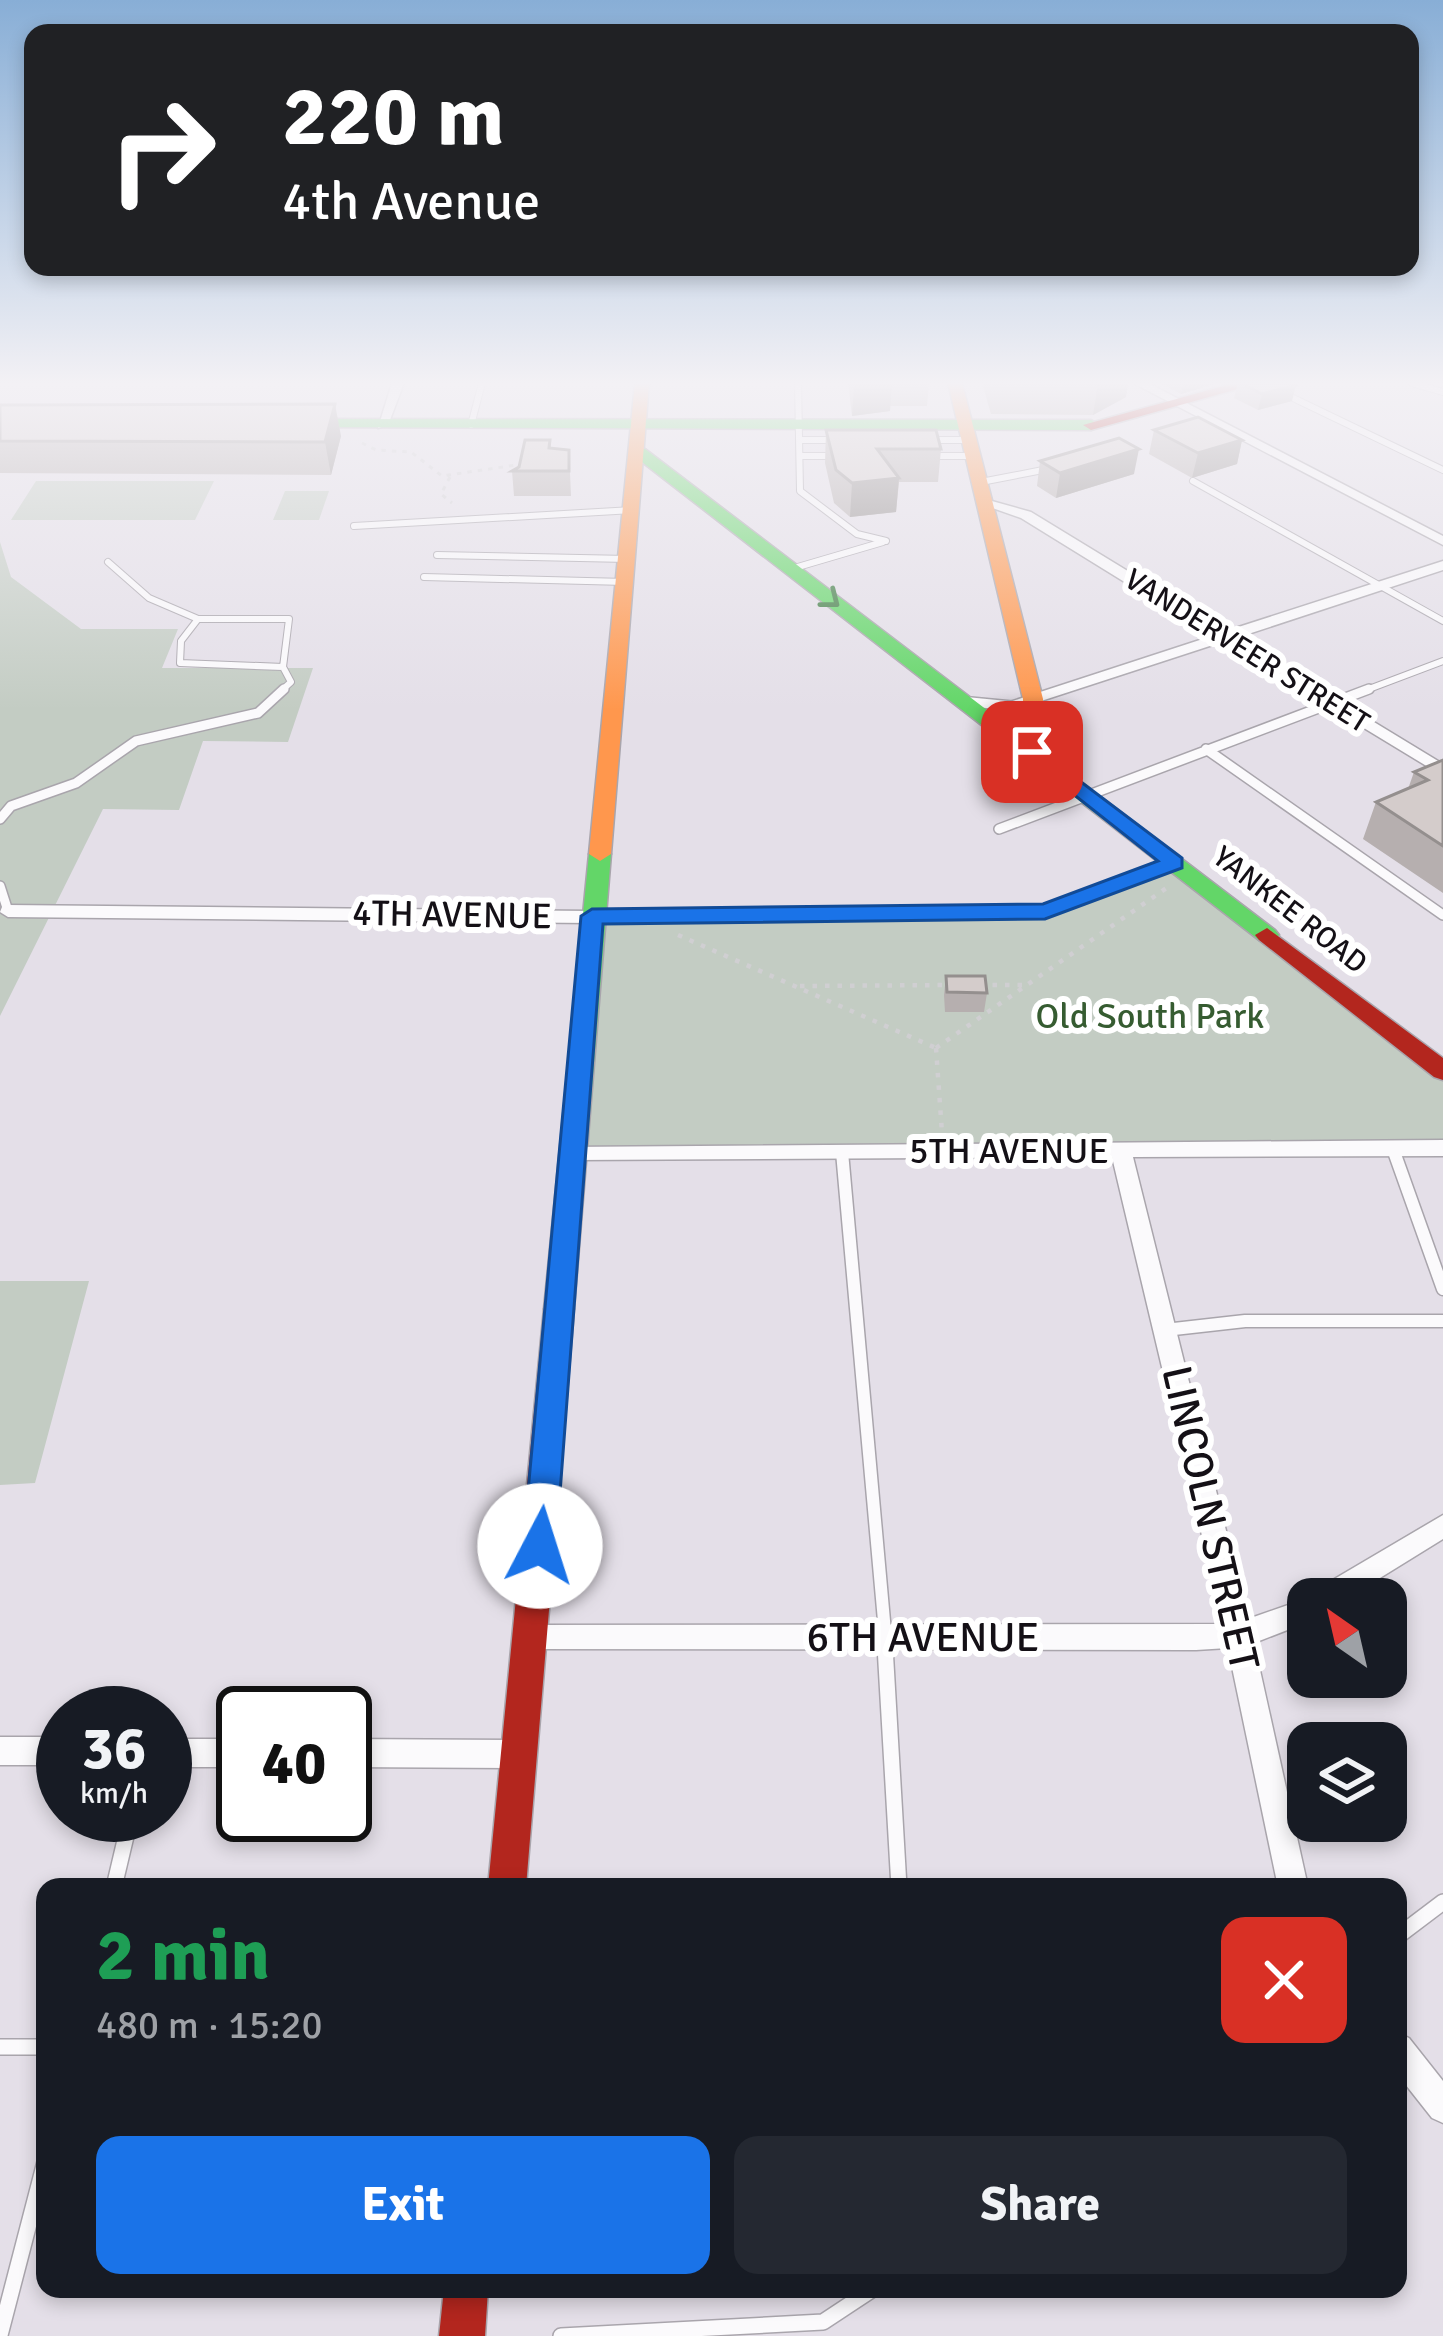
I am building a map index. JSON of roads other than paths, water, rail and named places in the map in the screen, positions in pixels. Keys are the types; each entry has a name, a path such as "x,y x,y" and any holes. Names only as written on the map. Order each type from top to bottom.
{"street":[{"path":"508,1878 575,1152 592,916 635,492"},
{"name":"YANKEE ROAD","path":"702,492 791,569 1443,1071"},
{"path":"983,492 1033,699 1032,752"},
{"name":"VANDERVEER STREET","path":"1004,492 1026,515 1443,771"},
{"path":"1348,492 1443,541"},
{"path":"1033,699 1443,565"},
{"name":"4TH AVENUE","path":"8,911 592,916 1045,912 1174,863"},
{"name":"5TH AVENUE","path":"575,1152 1443,1148"},
{"name":"LINCOLN STREET","path":"1121,1151 1239,1636 1291,1878"},
{"path":"1358,1578 1443,1526"},
{"name":"6TH AVENUE","path":"531,1637 1239,1636 1287,1621"},
{"path":"0,1750 36,1751"},
{"path":"372,1753 520,1754"},
{"path":"1407,2061 1443,2108"},
{"path":"462,2336 465,2298"}],"lane":[{"path":"791,569 886,541 857,534 801,492"},
{"path":"1213,492 1443,621"},
{"path":"354,526 448,524 514,518 532,510 633,511"},
{"path":"437,554 627,570"},
{"path":"0,819 11,806 76,783 136,741 258,713 292,682 283,667 289,619 198,619 166,610 136,592 108,562"},
{"path":"424,577 627,570"},
{"path":"198,619 181,641 180,663 283,667"},
{"path":"999,829 1443,661"},
{"path":"962,700 992,707 1033,699"},
{"path":"1206,749 1443,915"},
{"path":"0,886 8,911"},
{"path":"1393,1149 1443,1289"},
{"path":"842,1152 885,1637 898,1878"},
{"path":"1165,1330 1245,1321 1443,1321"},
{"path":"116,1878 125,1842"},
{"path":"1407,1929 1443,1902"},
{"path":"0,2047 36,2047"},
{"path":"0,2335 36,2197"},
{"path":"561,2336 823,2322 859,2298"}],"park label":[{"name":"Old South Park","path":"1150,1016"}]}
